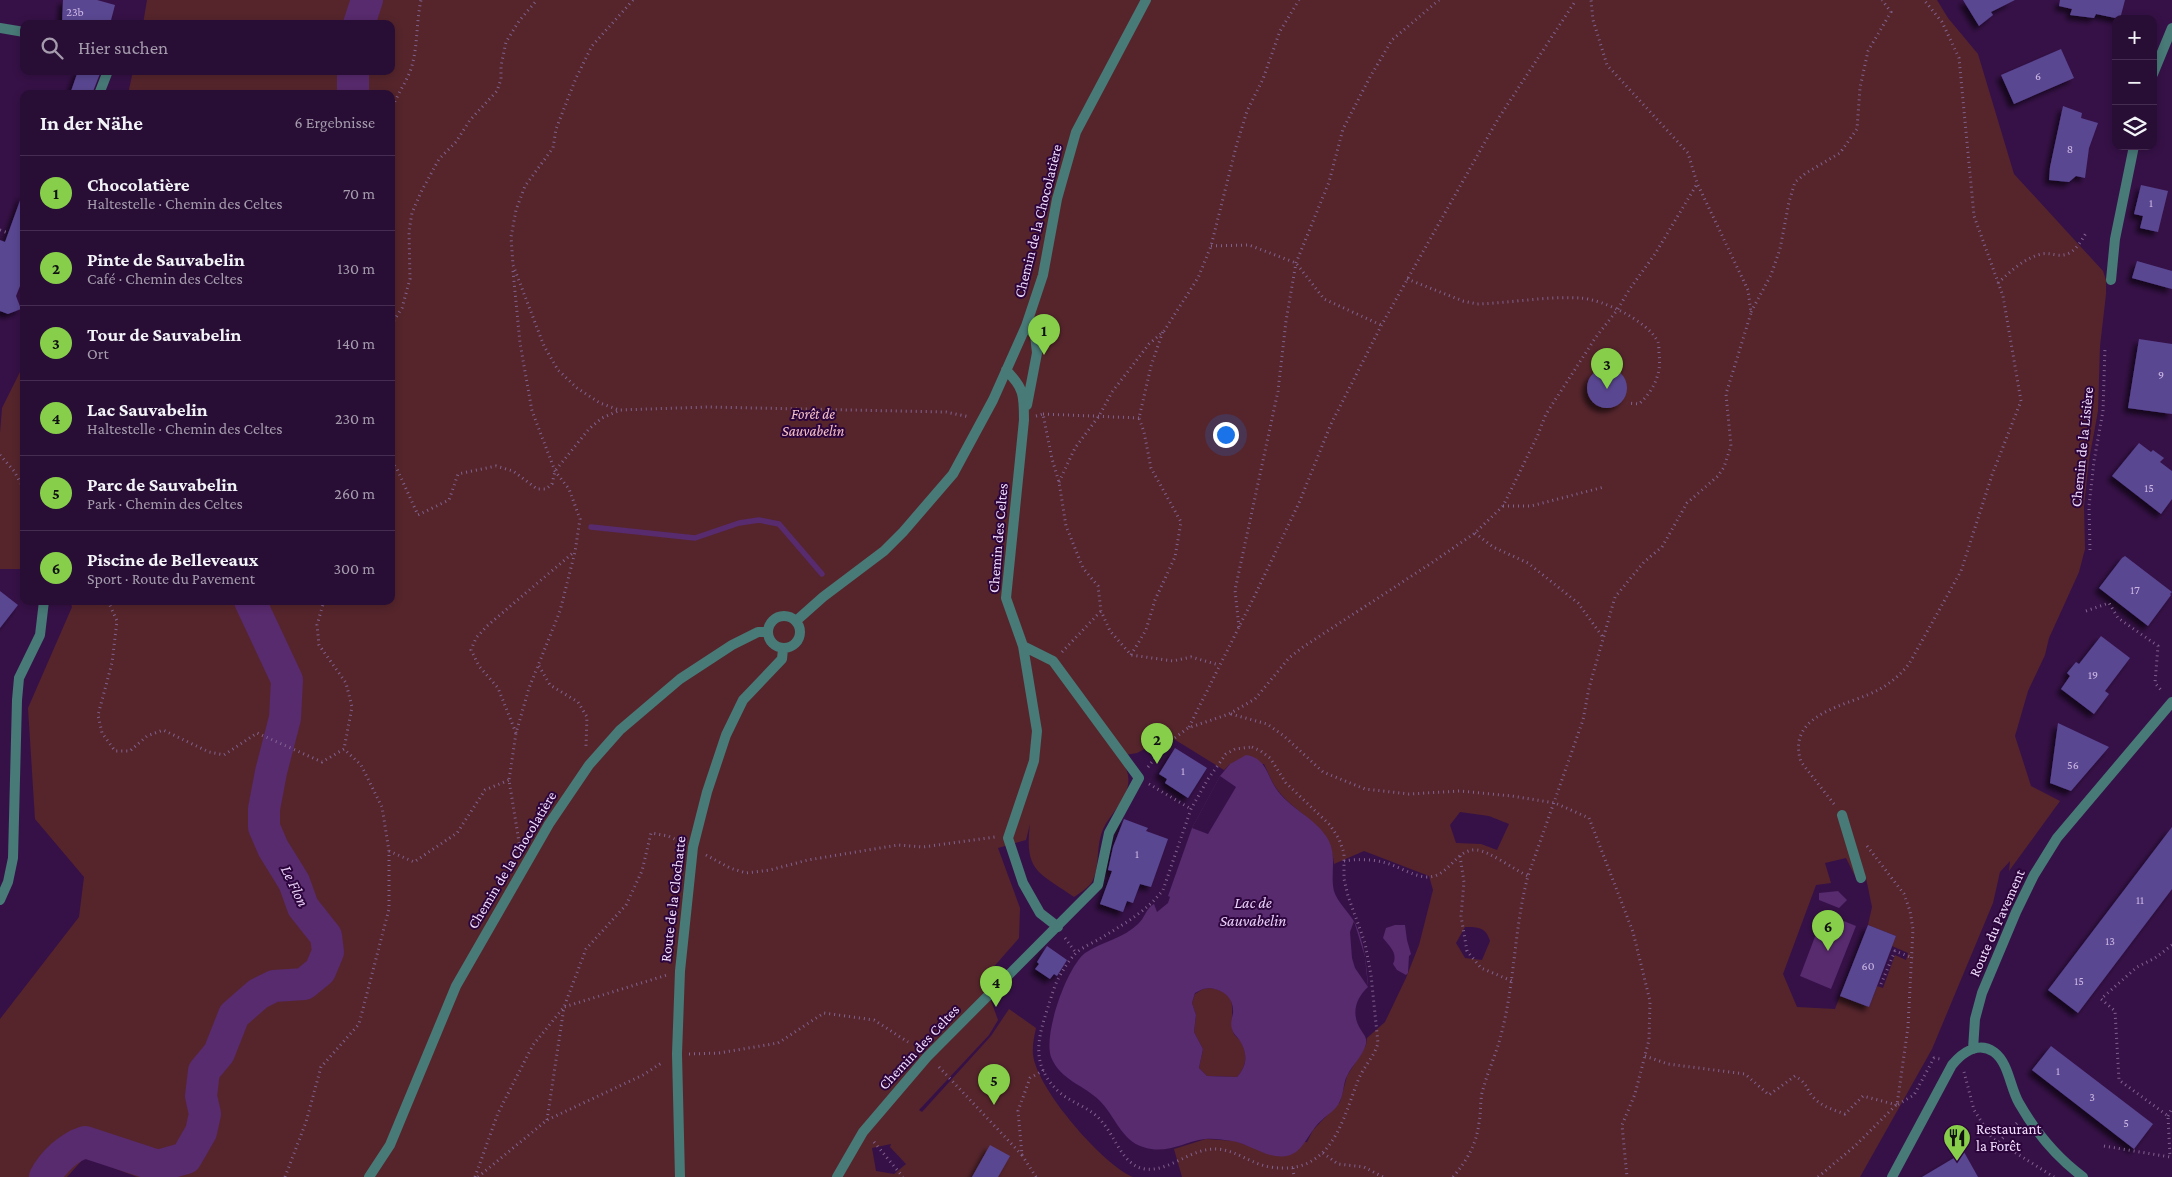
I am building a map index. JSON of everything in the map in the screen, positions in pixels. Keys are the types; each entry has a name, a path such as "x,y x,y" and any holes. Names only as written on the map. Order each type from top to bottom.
{"street":[{"name":"Chemin de la Chocolatière","path":"796,621 884,551 953,474 981,421 1026,326 1043,275 1057,199 1076,132 1146,0"},
{"path":"0,28 20,31"},
{"path":"2157,64 2172,28"},
{"path":"101,90 106,75"},
{"path":"2111,280 2116,239 2133,150"},
{"name":"Chemin des Celtes","path":"1023,430 1037,353 1034,335 1026,326"},
{"name":"Chemin des Celtes","path":"1006,370 1016,379 1024,394 1024,420 1006,598 1023,646 1037,731 1034,761 1008,838 1023,883 1040,913 1058,927"},
{"path":"0,900 8,882 14,858 19,678 40,635 44,605"},
{"path":"785,616 796,621 800,630 799,640 792,647 783,649 775,646 770,640 769,626 778,617 785,616"},
{"name":"Chemin de la Chocolatière","path":"368,1177 390,1145 460,978 549,824 589,765 620,730 680,679 732,645 758,632 768,632"},
{"path":"1023,646 1052,662 1139,778"},
{"name":"Route de la Clochatte","path":"680,1177 677,1054 680,972 693,847 706,792 726,735 743,700 782,659 783,649"},
{"name":"Route du Pavement","path":"1973,1049 1975,1019 1982,993 2016,912 2034,875 2057,838 2172,702"},
{"name":"Chemin des Celtes","path":"837,1177 863,1132 927,1057 1098,885 1109,833 1139,778"},
{"path":"1842,814 1861,878"},
{"path":"1892,1177 1952,1066 1961,1055 1973,1049 1983,1048 1998,1056 2002,1061 2017,1101 2041,1139 2065,1164 2084,1177"}],"path":[{"path":"395,100 410,71 414,54 416,20 421,0"},
{"path":"395,319 402,308 410,279 409,231 412,212 439,159 456,142 470,120 497,91 502,79 501,66 506,42 519,21 536,0"},
{"path":"521,852 509,780 516,733 529,688 560,611 575,552 580,519 569,489 555,471 532,411 520,342 512,237 516,210 525,186 553,148 556,129 576,78 592,46 633,0"},
{"path":"1132,655 1146,630 1155,600 1175,558 1181,522 1151,468 1144,432 1138,418 1151,366 1164,331 1198,278 1211,246 1236,147 1248,111 1263,79 1280,31 1299,0"},
{"path":"1239,627 1234,590 1278,391 1286,321 1296,262 1329,182 1343,129 1370,76 1392,40 1439,0"},
{"path":"1188,728 1299,502 1331,424 1381,326 1498,119 1575,0"},
{"path":"1592,0 1593,20 1607,65 1688,153 1698,183 1748,290 1751,313"},
{"path":"1453,1177 1468,1159 1475,1144 1480,1121 1479,1105 1502,1035 1512,981 1522,899 1528,876 1583,720 1603,637 1615,597 1644,562 1662,548 1687,503 1718,476 1724,467 1731,446 1726,394 1751,313 1771,274 1780,249 1795,182 1806,173 1840,153 1857,129 1860,88 1868,50 1891,12 1882,0"},
{"path":"1842,814 1801,762 1798,744 1803,732 1822,712 1879,690 1902,673 1909,664 1961,571 1992,475 2021,402 2003,296 1974,216 1959,58 1942,22 1924,0"},
{"path":"1190,809 1139,778 1164,746 1188,728 1229,714 1255,699 1289,658 1319,635 1403,583 1475,533 1503,506 1546,414 1596,337 1618,310 1629,290 1675,223 1698,183"},
{"path":"0,230 8,233"},
{"path":"1998,283 2016,266 2032,257 2044,253 2062,255 2077,249 2086,233"},
{"path":"1211,246 1249,245 1296,262 1324,299 1381,326"},
{"path":"513,265 544,346 558,370 577,388 600,403 619,410 708,407 946,412 981,421"},
{"path":"1407,279 1463,301 1477,304 1582,298 1618,310 1648,330 1658,342 1660,356 1659,374 1649,395 1639,404 1627,403"},
{"path":"1060,482 1075,448 1099,416 1112,392 1149,344 1164,331"},
{"name":"Chemin de la Lisière","path":"2090,550 2089,506 2094,461 2103,412 2105,347"},
{"path":"395,467 418,515 449,500 458,474 496,466 513,471 537,489 546,489 552,484 555,471 589,429 602,418 619,410"},
{"path":"1024,420 1043,414 1138,418"},
{"path":"1043,414 1052,459 1060,482 1066,526 1083,568 1098,586 1101,611 1110,631 1132,655 1173,661 1191,657 1219,665"},
{"path":"0,455 14,471 20,482"},
{"path":"1503,506 1531,506 1604,487"},
{"path":"1475,533 1492,547 1528,563 1578,603 1603,637"},
{"path":"516,733 498,688 479,666 471,650 476,638 487,626 575,552"},
{"path":"2086,611 2109,604 2118,618 2158,646 2155,683 2161,690"},
{"path":"110,605 117,622 112,663 98,715 102,733 115,751 130,751 147,736 162,730 209,752 224,755 257,733 302,751 322,762 344,749 352,707 346,683 319,645 317,625 323,605"},
{"path":"1052,662 1101,611"},
{"path":"539,665 550,685 578,702 587,717 586,752"},
{"path":"1229,714 1267,724 1284,736 1323,772 1364,789 1409,794 1460,792 1512,796 1555,803 1589,818 1633,932 1650,1001 1649,1040 1635,1094 1622,1125 1627,1177"},
{"path":"1252,747 1270,758 1290,788 1330,825 1339,839 1344,853 1344,861 1344,879 1348,896 1365,943 1371,975 1378,1043 1375,1053 1357,1082 1343,1125 1323,1154 1303,1166 1293,1168 1269,1167 1218,1149 1192,1153 1160,1168 1139,1168 1123,1155 1104,1123 1095,1114 1058,1091 1044,1070 1038,1053 1038,1037 1058,979 1076,953 1131,920 1159,896 1163,890 1190,809 1226,754 1235,749 1252,747"},
{"path":"285,1177 306,1122 321,1067 360,1024 389,909 389,851 382,806 361,766 344,749"},
{"path":"389,851 414,862 457,833 485,790 509,780"},
{"path":"1865,843 1904,894 1913,929 1908,1027 1897,1105"},
{"path":"1344,861 1381,861 1426,877 1438,876 1460,856 1470,851 1478,850 1488,853 1513,870 1528,876"},
{"path":"1460,856 1464,882 1461,916 1467,951 1481,968 1512,981"},
{"path":"1058,927 1076,953"},
{"path":"2168,1116 2119,1080 2115,1010 2101,999 2137,967 2155,958 2172,945"},
{"path":"1881,984 1895,951 1913,958"},
{"path":"547,1120 564,1008 680,972"},
{"path":"1645,1056 1668,1064 1745,1074 1769,1095 1795,1076 1807,1083 1812,1096 1824,1106 1845,1114 1863,1096 1897,1105"},
{"path":"1818,1177 1855,1146 1897,1105 1914,1095 1934,1058 1940,1060"},
{"path":"939,1067 1022,1155 1036,1177"},
{"path":"1022,1155 1018,1111 1030,1078 1044,1070"},
{"path":"1964,1072 1974,1110 1992,1138 2054,1177"},
{"path":"2104,1146 2171,1158 2168,1116 2172,1108"},
{"path":"1998,1142 2026,1114"},
{"path":"874,1142 903,1177"},
{"path":"1323,1154 1338,1164 1364,1167 1383,1177"},
{"path":"1293,1168 1294,1177"}],"green space":[{"name":"Forêt de Sauvabelin","path":"147,0 1937,0 1948,18 1978,54 2014,174 2103,271 2106,280 2100,346 2098,411 2089,460 2084,506 2085,549 2079,572 2049,638 2045,655 2028,691 2015,736 2031,786 2060,801 2009,871 2010,861 2000,872 1993,903 1932,1049 1860,1177 1182,1177 1174,1149 1206,1139 1235,1141 1249,1146 1307,1142 1313,1130 1340,1102 1347,1076 1366,1045 1367,1038 1385,1022 1419,945 1433,890 1429,876 1364,851 1334,864 1331,850 1320,830 1284,798 1276,788 1264,764 1230,764 1224,770 1169,736 1137,753 1119,756 1128,773 1126,792 1102,832 1096,870 1092,882 1074,897 1043,876 1032,862 1029,852 1030,824 1026,840 998,848 1020,908 1019,938 983,979 998,1020 989,1035 919,1110 922,1112 991,1036 1009,1009 1036,1028 1033,1055 1037,1070 1058,1105 1105,1158 1120,1170 1133,1177 137,1177 85,1157 67,1177 0,1177 0,1019 79,917 84,877 35,819 28,708 71,605 395,605 395,90 129,90 132,75 395,75 395,20 144,20","holes":["1460,812 1489,816 1509,824 1497,850 1481,844 1456,843 1450,825","1846,858 1856,878 1866,878 1872,907 1868,925 1896,936 1892,946 1908,953 1906,960 1895,955 1883,988 1877,986 1869,1007 1840,996 1835,1009 1797,1007 1783,974 1816,885 1831,883 1825,863","1465,927 1484,930 1488,936 1490,941 1482,960 1465,958 1456,943","891,1144 890,1147 906,1164 894,1174 876,1171 872,1148"]},
{"path":"20,372 20,569 0,569 0,433 2,408"},
{"path":"1210,988 1221,991 1231,1000 1232,1027 1234,1034 1243,1045 1245,1055 1243,1068 1237,1077 1207,1076 1199,1068 1203,1049 1194,1032 1196,1015 1192,1003 1195,994 1203,989"}],"water":[{"name":"Lac de Sauvabelin","path":"1246,755 1257,759 1264,766 1281,795 1324,833 1333,854 1334,891 1355,923 1361,938 1366,963 1368,987 1357,1002 1355,1013 1358,1024 1366,1038 1365,1048 1347,1076 1338,1104 1318,1124 1300,1148 1288,1156 1280,1157 1264,1153 1240,1143 1215,1139 1205,1139 1160,1150 1135,1144 1094,1095 1060,1071 1051,1057 1049,1047 1053,1018 1058,1002 1064,986 1078,961 1091,949 1132,929 1154,904 1157,912 1168,903 1170,897 1168,896 1192,828 1220,776 1230,764","holes":["1210,988 1224,993 1232,1003 1231,1027 1243,1046 1245,1055 1243,1069 1237,1077 1207,1076 1199,1068 1203,1049 1194,1032 1196,1015 1192,1003 1195,993"]},
{"path":"1838,891 1847,900 1839,908 1819,900 1819,893"},
{"path":"1824,913 1856,926 1831,989 1800,976"},
{"path":"1395,925 1405,925 1411,954 1406,975 1397,970 1393,964 1394,953 1383,938 1386,928"}],"pier":[{"path":"1220,776 1236,787 1208,834 1192,828"},
{"path":"1354,921 1365,957 1368,987 1355,968 1352,958 1350,932"}],"building":[{"path":"63,0 97,0 115,5 111,20 62,20"},
{"path":"1963,0 2015,0 1991,12 1993,15 1979,26"},
{"path":"2060,0 2125,0 2121,15 2112,15 2112,17 2096,14 2094,18 2070,15 2072,9 2059,6"},
{"path":"2061,49 2074,78 2014,104 2001,75"},
{"path":"77,75 99,75 94,90 71,90"},
{"path":"2063,106 2082,113 2081,118 2098,123 2089,148 2085,178 2076,176 2069,182 2049,180"},
{"path":"2141,185 2168,191 2158,232 2140,228 2143,216 2134,214"},
{"path":"20,201 20,286 16,296 20,309 8,314 0,311 0,240 5,242"},
{"path":"2137,261 2172,271 2172,289 2132,278"},
{"path":"2139,339 2172,344 2172,414 2128,408"},
{"path":"1611,368 1618,371 1624,377 1627,388 1626,396 1618,405 1611,408 1603,408 1596,405 1588,396 1587,384 1590,377 1599,369"},
{"path":"2139,443 2151,452 2153,450 2164,458 2160,462 2172,471 2172,499 2161,514 2112,476"},
{"path":"2125,556 2172,592 2148,626 2099,588"},
{"path":"0,591 18,605 0,628"},
{"path":"2101,636 2130,658 2105,691 2109,694 2094,714 2061,689 2070,676 2067,673 2076,662 2079,664"},
{"path":"2058,723 2109,747 2071,791 2050,783"},
{"path":"1175,748 1207,768 1188,798 1165,783 1167,779 1159,774"},
{"path":"1124,819 1148,828 1146,831 1168,839 1151,887 1140,884 1133,903 1127,901 1123,912 1100,904 1112,871 1108,870 1113,847"},
{"path":"2172,827 2172,889 2078,1013 2048,990"},
{"path":"1868,925 1896,936 1869,1007 1840,996"},
{"path":"1047,946 1067,960 1057,976 1054,974 1050,979 1035,969"},
{"path":"2051,1046 2153,1124 2134,1149 2032,1070"},
{"path":"990,1145 1010,1156 998,1177 972,1177"},
{"path":"1964,1152 1978,1177 1922,1177"}],"waterway":[{"name":"Le Flon","path":"360,20 367,0"},
{"name":"Le Flon","path":"353,75 353,90"},
{"path":"591,527 695,538 739,523 759,520 779,524 822,574"},
{"name":"Le Flon","path":"45,1177 62,1156 73,1147 85,1142 158,1166 186,1158 201,1132 205,1114 201,1096 204,1071 219,1053 234,1015 258,994 274,986 304,984 320,971 328,952 326,936 303,907 294,882 273,848 264,827 264,809 271,772 285,718 287,680 252,605"}],"place":[{"name":"Chocolatière","path":"1044,355"},
{"name":"Tour de Sauvabelin","path":"1607,389"},
{"name":"Pinte de Sauvabelin","path":"1157,764"},
{"name":"Piscine de Belleveaux","path":"1828,951"},
{"name":"Lac Sauvabelin","path":"996,1007"},
{"name":"Parc de Sauvabelin","path":"994,1105"},
{"name":"Restaurant la Forêt","path":"1957,1162"}]}
